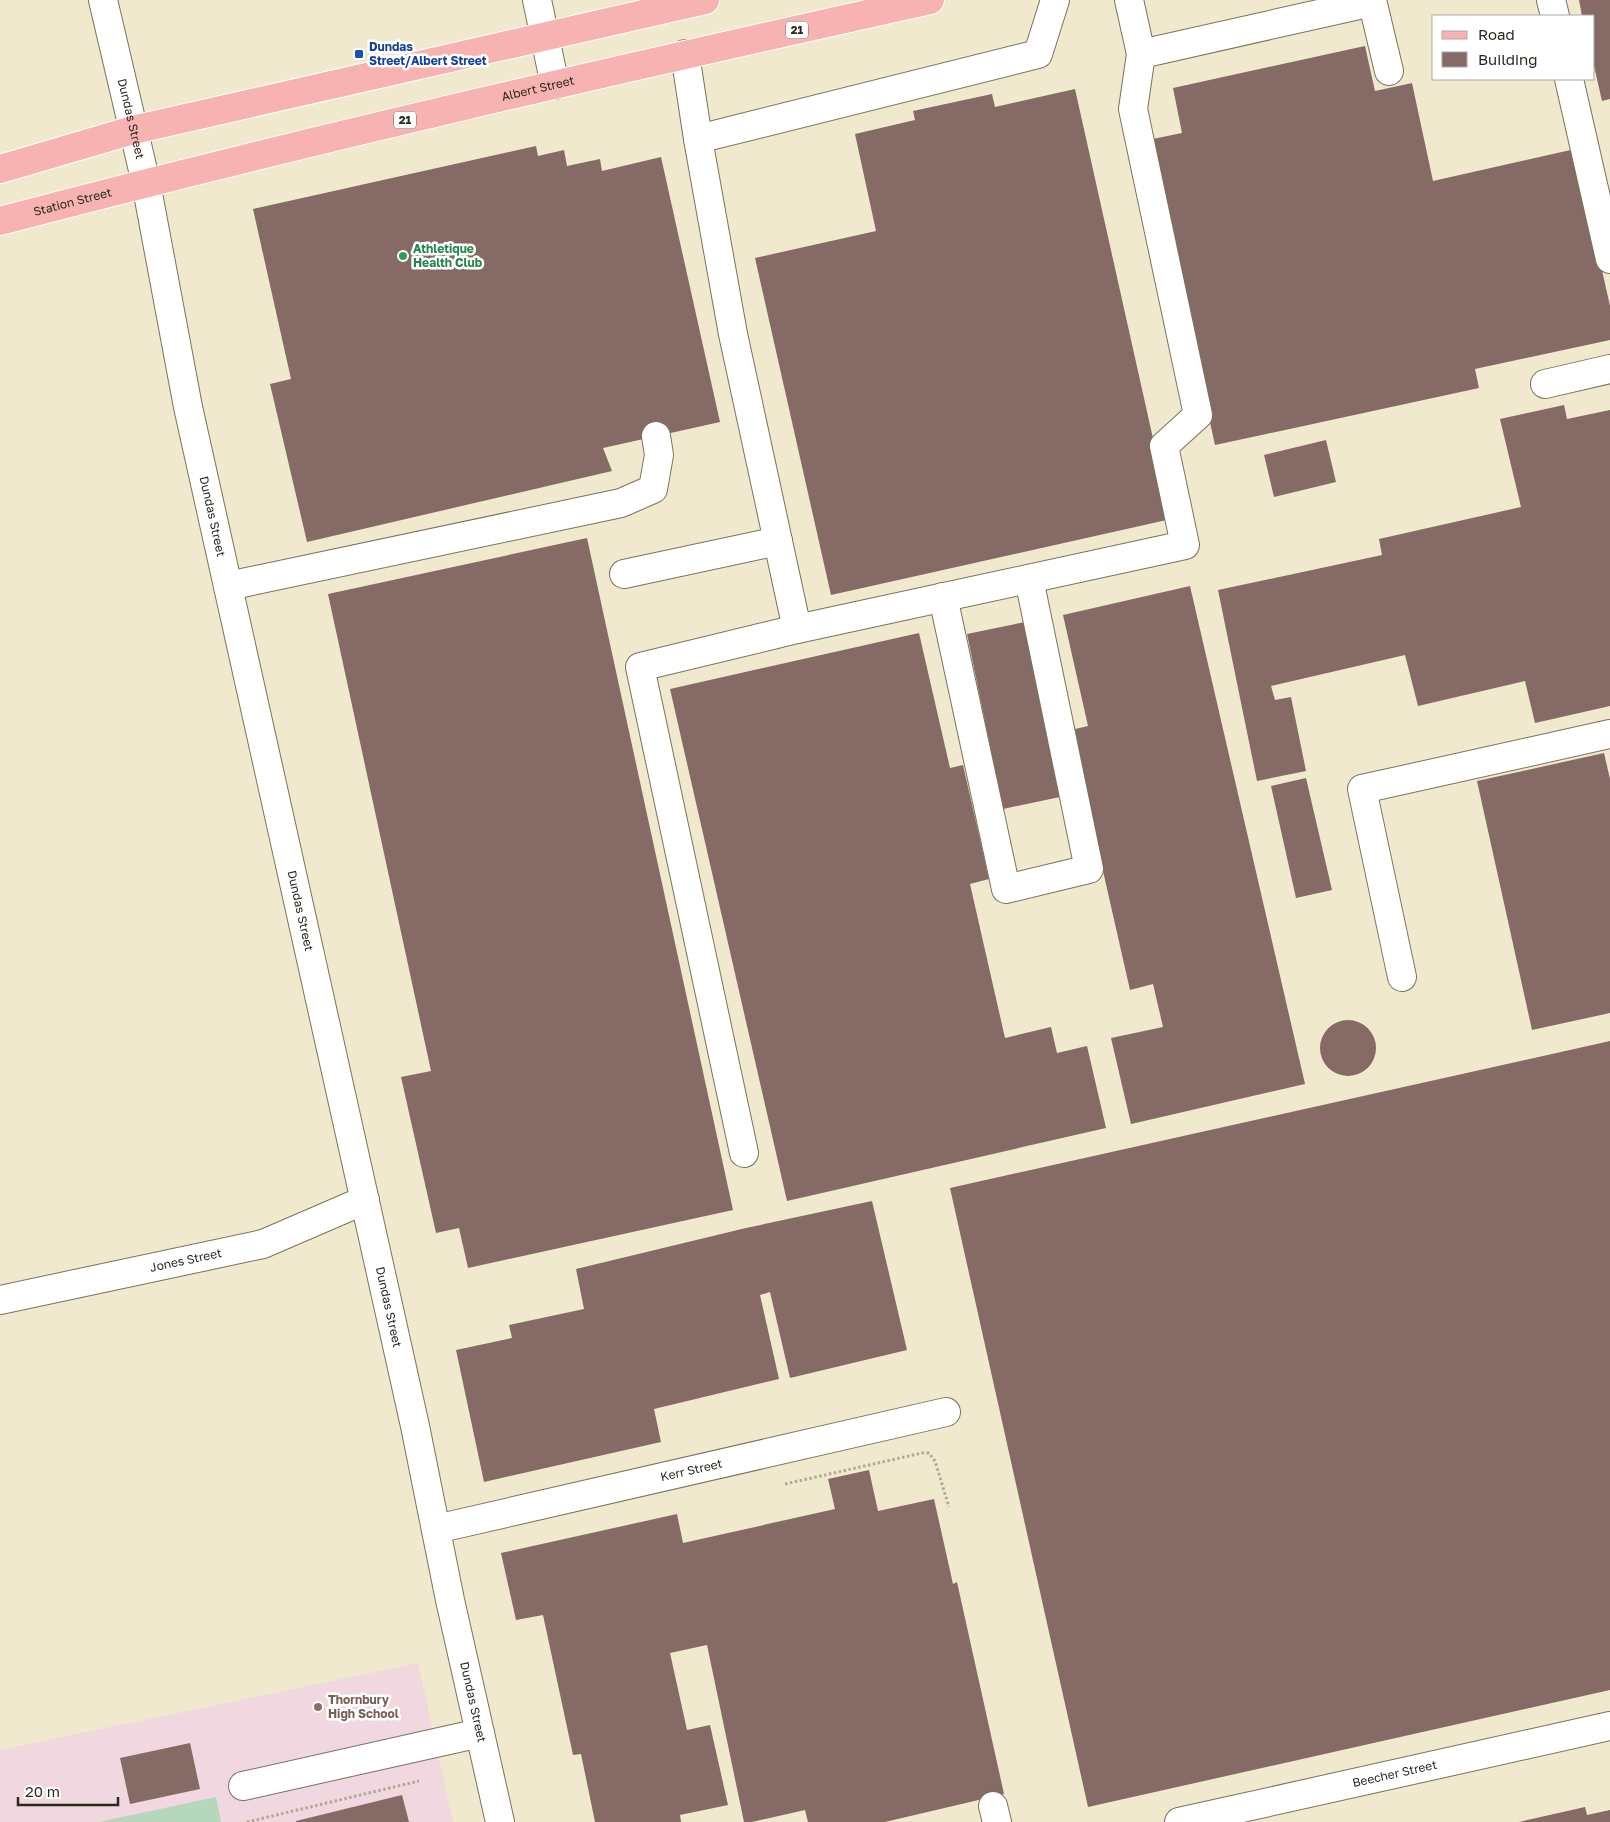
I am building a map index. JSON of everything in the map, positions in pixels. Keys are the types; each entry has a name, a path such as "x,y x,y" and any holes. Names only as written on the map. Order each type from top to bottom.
{"main road":[{"path":"0,168 133,130 706,0"},
{"name":"Albert Street","path":"146,183 555,84 930,0"},
{"name":"Station Street","path":"0,221 146,183"}],"street":[{"name":"Dundas Street","path":"103,0 146,183 188,407 365,1200 500,1822"},
{"path":"537,0 555,84"},
{"path":"698,139 1038,54 1055,0"},
{"path":"744,1153 640,667 797,629 1185,545 1164,446 1198,415 1134,109 1141,54 1129,0"},
{"path":"1551,0 1554,15"},
{"path":"1141,54 1372,1 1389,71"},
{"path":"686,54 698,139 733,334 797,629"},
{"path":"1569,80 1610,259"},
{"path":"1545,384 1610,369"},
{"path":"228,586 620,503 654,489 659,455 656,436"},
{"path":"624,574 778,541"},
{"path":"943,597 1006,889 1089,869 1029,578"},
{"path":"1402,977 1362,789 1610,734"},
{"name":"Jones Street","path":"0,1300 263,1244 365,1200"},
{"name":"Kerr Street","path":"436,1529 946,1412"},
{"name":"Beecher Street","path":"1179,1822 1610,1726"},
{"path":"243,1786 480,1733"}],"path":[{"path":"778,1485 929,1453 935,1461 949,1507"},
{"path":"247,1822 428,1779"}],"shaded area":[{"name":"Thornbury High School","path":"418,1663 453,1822 0,1822 0,1750"}],"green space":[{"path":"216,1797 221,1822 99,1822"}],"building":[{"path":"1579,0 1610,0 1610,99 1602,101 1595,70 1595,15 1582,15"},
{"path":"1365,46 1375,91 1412,83 1433,181 1575,149 1610,306 1610,340 1475,369 1479,388 1215,445 1148,140 1182,133 1173,88"},
{"path":"1075,89 1171,519 831,595 755,258 876,231 855,134 915,120 913,111 992,94 995,107"},
{"path":"536,146 538,156 564,150 567,166 600,159 602,171 661,157 720,422 603,448 612,471 307,542 270,384 291,379 253,209"},
{"path":"1564,405 1567,419 1610,410 1610,706 1535,723 1525,681 1418,706 1405,655 1271,686 1275,700 1291,697 1306,771 1257,781 1218,590 1382,555 1379,539 1521,507 1500,419"},
{"path":"1326,440 1336,482 1274,497 1264,455"},
{"path":"587,538 733,1210 468,1268 459,1228 436,1233 401,1077 431,1071 328,594"},
{"path":"1190,586 1305,1084 1131,1124 1111,1038 1163,1027 1153,984 1130,990 1071,730 1088,726 1063,615"},
{"path":"1025,622 1060,797 1003,809 967,634"},
{"path":"919,633 950,768 963,765 989,879 970,884 1005,1038 1051,1027 1057,1053 1087,1046 1106,1128 787,1201 670,689"},
{"path":"1604,753 1610,779 1610,1013 1532,1030 1477,781"},
{"path":"1306,778 1332,890 1296,898 1271,786"},
{"path":"1342,1020 1354,1020 1364,1024 1372,1032 1376,1048 1372,1064 1364,1072 1354,1076 1342,1076 1332,1072 1324,1064 1320,1054 1320,1042 1324,1032 1332,1024"},
{"path":"1610,1041 1610,1690 1088,1807 950,1188"},
{"path":"872,1201 907,1350 790,1378 770,1292 760,1295 779,1379 654,1409 661,1442 484,1482 456,1350 512,1338 509,1325 584,1309 576,1269 746,1228"},
{"path":"869,1470 878,1511 934,1499 953,1584 957,1582 1004,1794 885,1822 808,1822 805,1810 752,1822 744,1822 707,1645 670,1653 687,1730 710,1725 728,1805 680,1815 681,1822 595,1822 581,1754 573,1755 543,1615 516,1620 501,1553 677,1514 683,1543 835,1509 828,1479"},
{"path":"190,1743 200,1789 130,1804 120,1758"},
{"path":"402,1795 409,1822 296,1822 296,1821"},
{"path":"1585,1807 1587,1815 1610,1810 1610,1822 1519,1822"}],"place":[{"name":"Dundas Street/Albert Street","path":"359,54"},
{"name":"Athletique Health Club","path":"403,256"},
{"name":"Thornbury High School","path":"318,1707"}]}
